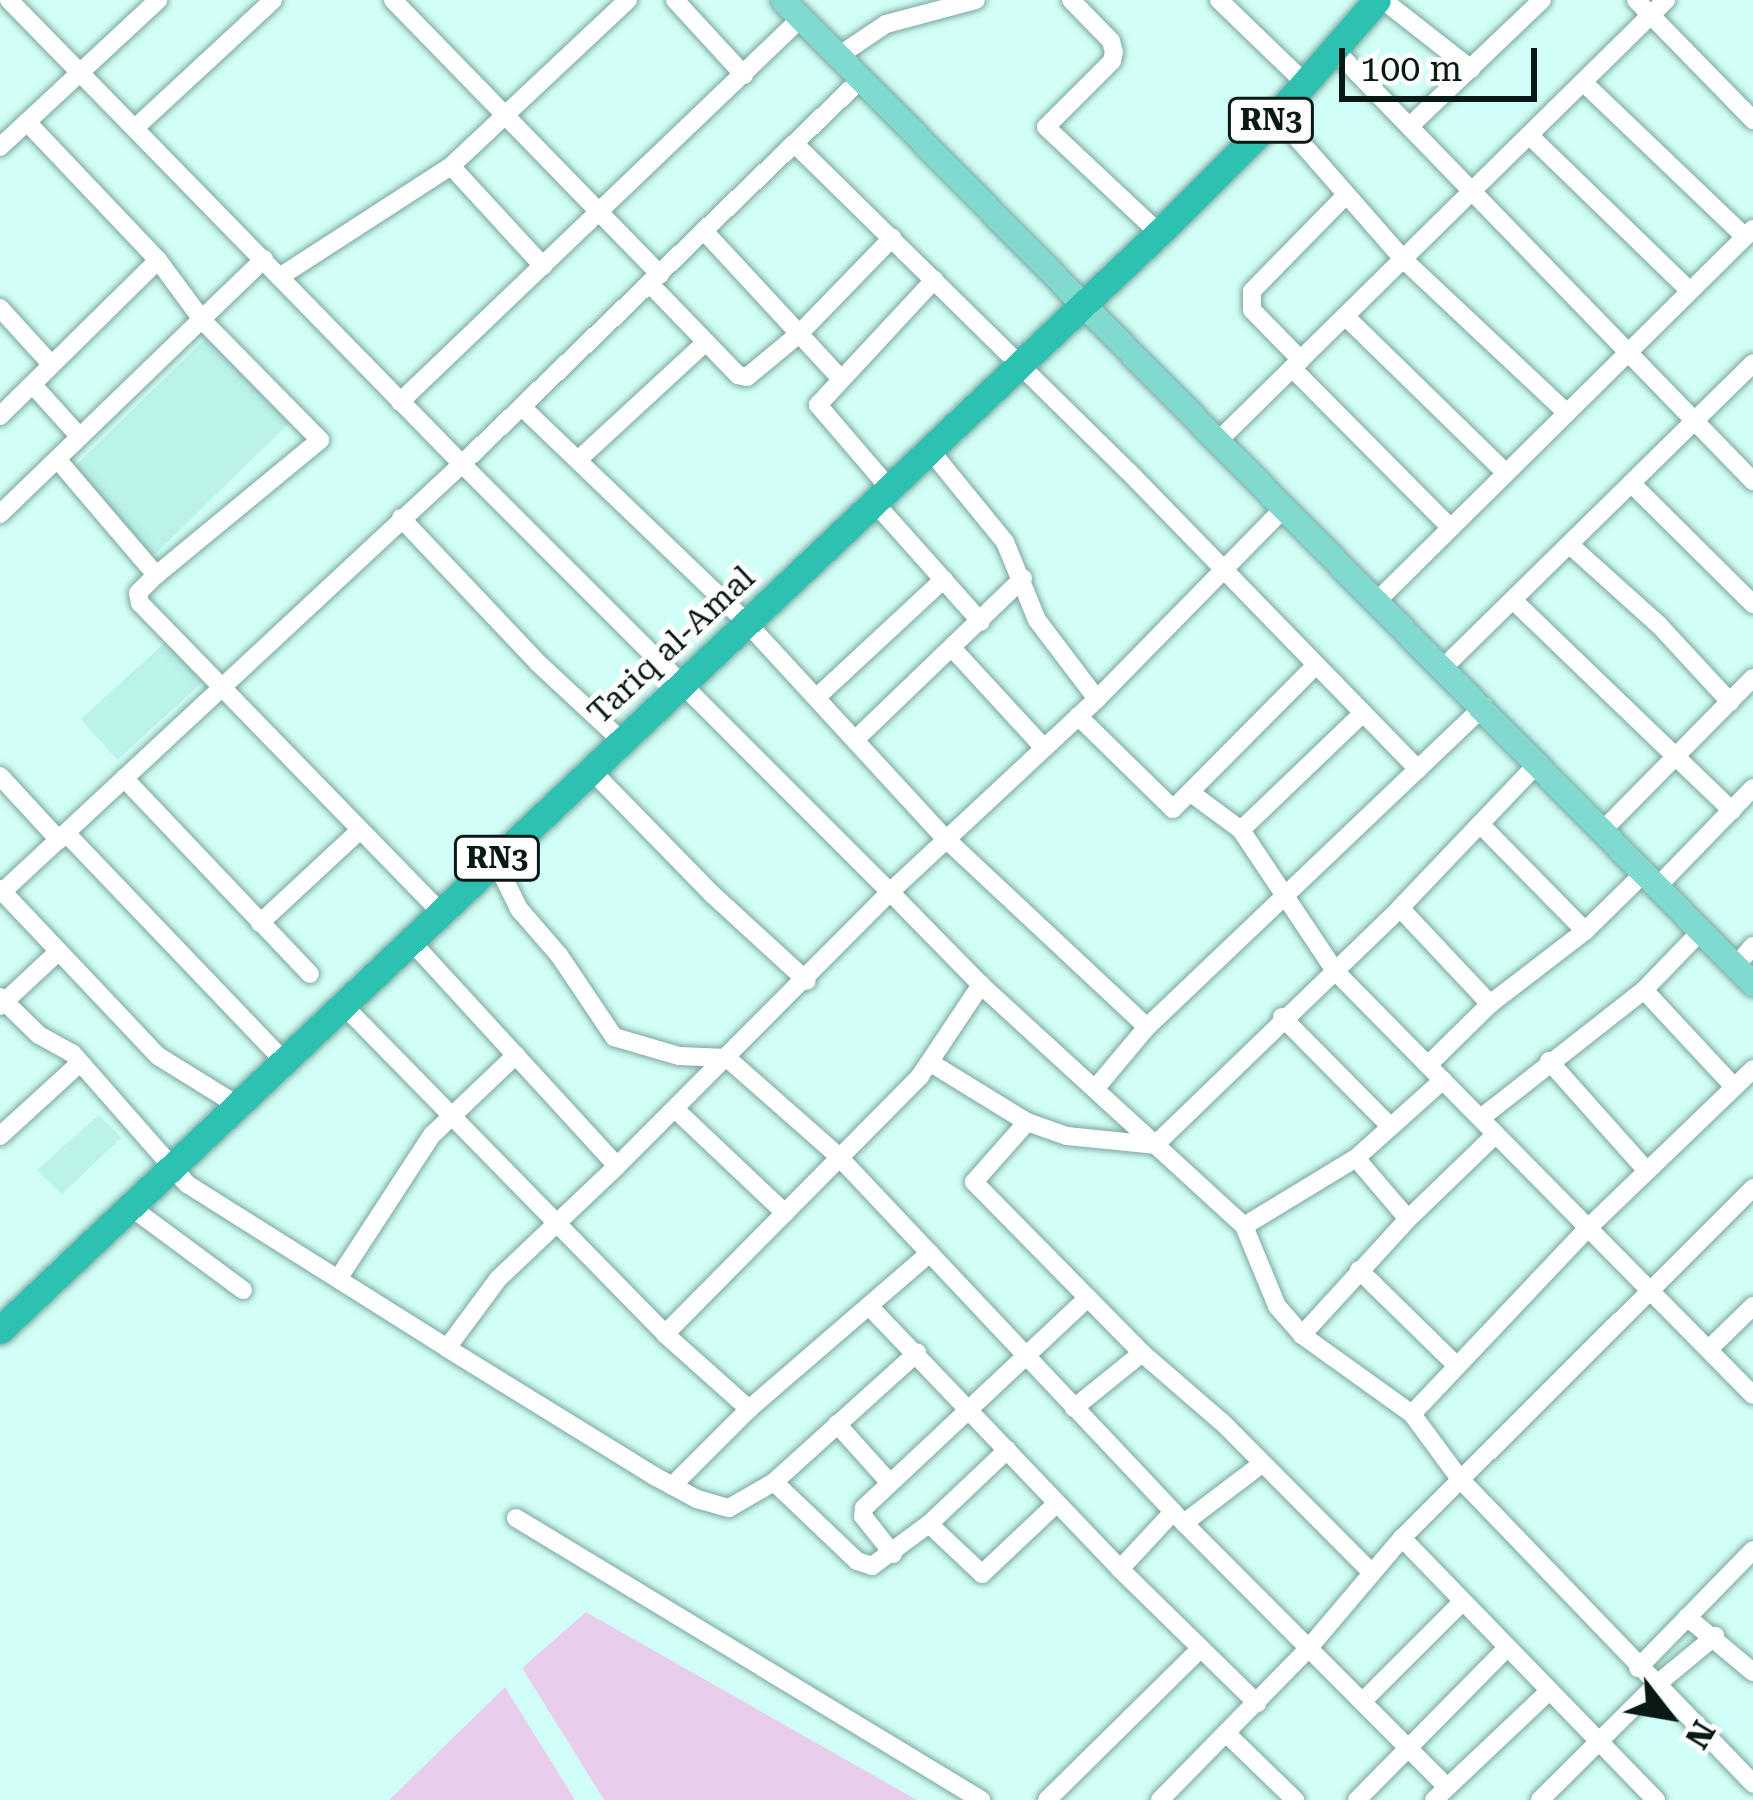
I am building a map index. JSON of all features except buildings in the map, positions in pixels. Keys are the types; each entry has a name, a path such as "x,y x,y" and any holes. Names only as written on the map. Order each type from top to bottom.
{"highway":[{"name":"Tariq al-Amal","path":"0,1330 1159,233 1276,115 1380,0"}],"main road":[{"path":"792,9 858,82 1445,666 1701,931 1747,965"}],"street":[{"path":"9,0 400,402 981,985 1244,1226 1277,1306 1302,1335 1412,1414 1460,1479 1753,1784"},
{"path":"135,128 273,0"},
{"path":"393,0 599,212 738,375 747,376 799,334 892,238"},
{"path":"281,276 452,166 628,0"},
{"path":"675,0 744,75"},
{"path":"884,0 901,19"},
{"path":"837,58 901,19 976,0"},
{"path":"1071,0 1112,41 1114,52 1112,61 1046,127 1159,233"},
{"path":"1219,0 1304,82"},
{"path":"1380,0 1471,69"},
{"path":"1412,125 1542,0"},
{"path":"1218,441 1583,82 1643,8 1666,0"},
{"path":"0,147 148,3"},
{"path":"1643,8 1753,120"},
{"path":"400,402 744,75 792,9"},
{"path":"1334,49 1753,482"},
{"path":"237,1105 158,1056 1,892 462,464 858,82"},
{"path":"1378,600 1749,233 1583,82"},
{"path":"1276,115 1403,259 1565,411"},
{"path":"27,122 158,260 203,321 320,440 156,575 138,592 140,603 440,911"},
{"path":"1529,135 1689,290"},
{"path":"796,145 1020,364 1418,769"},
{"path":"452,166 543,266"},
{"path":"1346,194 1252,291 1252,310 1296,364 1449,526"},
{"path":"704,232 840,378"},
{"path":"0,514 264,259"},
{"path":"0,416 158,260"},
{"path":"934,280 818,405 944,579 981,622"},
{"path":"2,314 50,363"},
{"path":"1345,316 1504,471"},
{"path":"578,460 706,341"},
{"path":"1445,666 1752,365"},
{"path":"33,385 79,436"},
{"path":"522,407 748,624 858,737 946,838 1147,1027"},
{"path":"930,450 1005,542 1037,620 1097,699"},
{"path":"57,459 156,575"},
{"path":"1631,483 1753,604"},
{"path":"447,1348 498,1279 676,1110 890,892 1097,699 1286,507"},
{"path":"400,518 622,741"},
{"path":"1570,544 1659,625 1730,702"},
{"path":"858,737 1023,578"},
{"path":"817,697 944,579"},
{"path":"1513,600 1732,811"},
{"path":"952,649 1044,748"},
{"path":"1078,716 1167,807 1178,807 1316,666"},
{"path":"1604,829 1753,678"},
{"path":"1095,1089 1147,1027 1484,706"},
{"path":"1241,830 1363,713"},
{"path":"1155,1145 1282,1017 1400,908 1537,764"},
{"path":"590,770 712,895 807,980"},
{"path":"0,776 283,1060"},
{"path":"124,778 310,974"},
{"path":"1428,1065 1490,1004 1652,879 1753,788"},
{"path":"1190,793 1241,830 1268,864 1283,896 1335,971 1753,1395"},
{"path":"1480,824 1585,931"},
{"path":"260,923 360,830"},
{"path":"496,860 519,909 559,956 614,1037 679,1056 727,1058 838,1156 1023,1356 1407,1748 1441,1794 1546,1693"},
{"path":"1400,908 1490,1004"},
{"path":"1482,1118 1644,990 1701,931"},
{"path":"410,940 617,1166"},
{"path":"58,952 2,1001 39,1035 66,1048 187,1184 672,1486 729,1508 774,1482 917,1353"},
{"path":"665,1334 932,1063 981,985"},
{"path":"1644,990 1734,1087"},
{"path":"351,1013 665,1334 749,1409"},
{"path":"1282,1017 1390,1126"},
{"path":"338,1279 382,1206 449,1116 516,1055"},
{"path":"1549,1061 1648,1171"},
{"path":"0,1136 80,1063"},
{"path":"932,1063 1028,1122 1067,1136 1155,1145"},
{"path":"1412,1414 1589,1227 1753,1069"},
{"path":"1244,1226 1356,1158 1443,1080"},
{"path":"676,1110 785,1214"},
{"path":"1028,1122 974,1182 1142,1353 1228,1428 1372,1573"},
{"path":"1302,1335 1408,1219 1496,1134"},
{"path":"1356,1158 1408,1219"},
{"path":"1160,1800 1307,1650 1402,1538 1753,1188"},
{"path":"128,1205 243,1290"},
{"path":"672,1486 749,1409 930,1253"},
{"path":"1359,1270 1456,1365"},
{"path":"893,1554 862,1514 1088,1298"},
{"path":"869,1306 1120,1569 1257,1703"},
{"path":"1708,1349 1753,1306"},
{"path":"1074,1408 1142,1353"},
{"path":"837,1424 890,1483"},
{"path":"774,1482 862,1565 872,1566 929,1524 1007,1450"},
{"path":"1120,1569 1179,1518 1260,1465"},
{"path":"929,1524 982,1574 1057,1503"},
{"path":"516,1518 981,1800"},
{"path":"1402,1538 1546,1693 1598,1740 1643,1796"},
{"path":"1638,1667 1752,1552"},
{"path":"1362,1702 1462,1602"},
{"path":"1688,1617 1750,1664"},
{"path":"1540,1800 1656,1685 1714,1636"},
{"path":"1047,1800 1201,1648"},
{"path":"1357,1800 1506,1649"},
{"path":"1227,1734 1295,1800"}],"shaded area":[{"path":"206,338 289,423 144,565 61,480"},
{"path":"167,641 208,677 117,760 81,719"},
{"path":"99,1115 121,1138 62,1194 37,1170"},
{"path":"586,1612 917,1800 604,1800 522,1668"},
{"path":"505,1687 575,1800 389,1800"}]}
